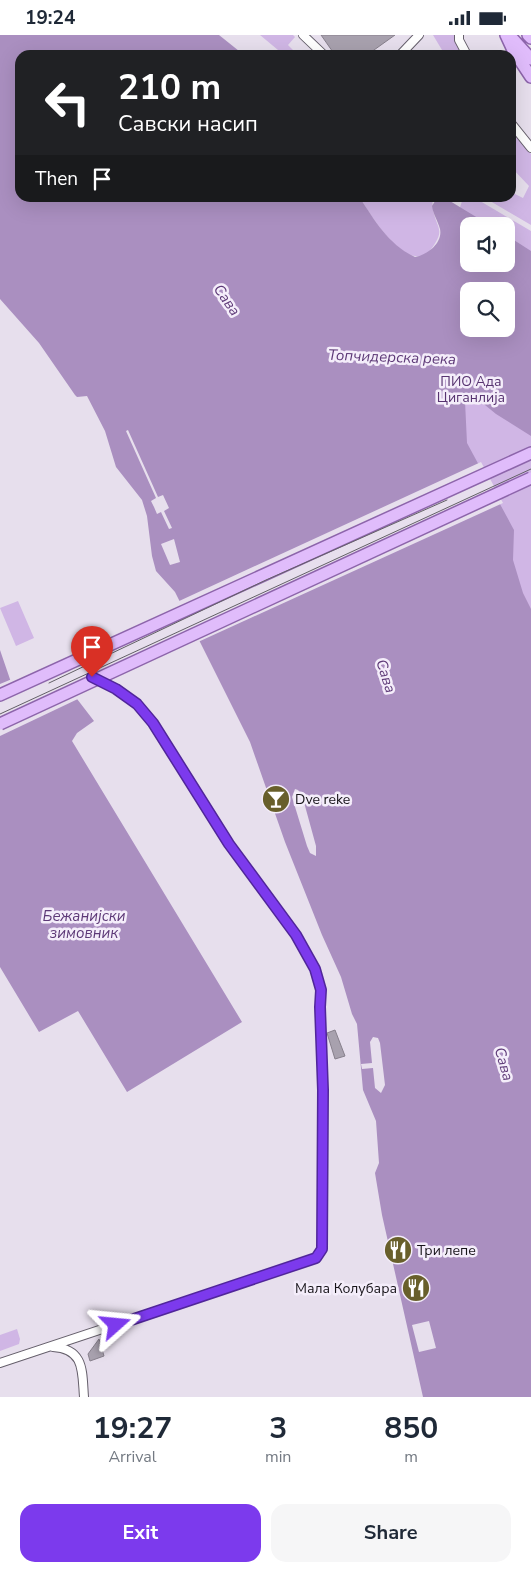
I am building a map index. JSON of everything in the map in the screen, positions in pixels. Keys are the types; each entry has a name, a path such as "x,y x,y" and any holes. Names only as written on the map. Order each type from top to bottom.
{"main road":[{"path":"507,35 531,59"},
{"path":"507,35 513,50"},
{"path":"528,35 531,38"},
{"path":"516,54 531,77"},
{"path":"0,695 531,453"},
{"path":"0,724 531,479"}],"street":[{"path":"303,35 319,50"},
{"path":"405,50 419,35"},
{"path":"459,35 464,50"},
{"path":"516,129 531,148"},
{"path":"0,1363 316,1258 322,1249 323,1090 321,990 315,969 296,935 229,844 153,723 137,704 116,689 92,677"},
{"path":"49,1347 67,1349 77,1355 80,1361 84,1397"}],"green space":[{"path":"260,35 293,35 295,37 288,45 293,50 278,50"},
{"path":"433,35 454,35 461,50 442,50"},
{"path":"516,136 531,154 531,225 492,202 516,202 516,194 523,198 529,186 516,172"},
{"path":"363,202 432,202 434,215 439,229 438,237 432,248 423,255 412,256 391,241"},
{"name":"ПИО Ада Циганлија","path":"462,202 482,202 507,217 460,217 460,272 515,272 515,222 531,231 531,809 405,378"},
{"path":"18,601 34,638 16,646 0,608"},
{"path":"17,1329 20,1339 19,1344 0,1351 0,1335"}],"water":[{"path":"0,35 219,35 238,50 15,50 15,202 363,202 377,224 390,239 415,257 433,248 439,239 440,229 432,206 434,202 452,202 476,217 460,217 460,272 515,272 515,241 531,251 531,436 496,414 474,396 469,397 465,401 467,443 514,530 513,560 523,593 531,609 531,1397 423,1397 382,1215 375,1173 379,1163 376,1121 363,1090 357,1024 352,1014 341,977 285,842 250,742 175,592 156,571 152,556 147,516 142,500 116,467 105,431 87,396 77,397 39,343 0,299"},
{"name":"Бежанијски зимовник","path":"0,650 13,688 26,707 74,695 94,721 77,733 72,741 242,1022 127,1092 78,1011 39,1032 0,967"}],"pier":[{"path":"128,430 158,497 163,495 169,508 164,511 172,528 169,529 161,512 157,514 151,501 156,498 126,431"},
{"path":"481,462 503,503 198,642 177,602"},
{"path":"174,539 180,562 170,565 161,544"},
{"path":"12,679 15,687 28,705 76,693 80,698 0,736 0,684"},
{"path":"295,789 302,795 316,846 316,856 310,853 307,846 292,797"},
{"path":"373,1037 378,1038 380,1043 385,1085 381,1093 375,1088 373,1068 362,1069 361,1064 372,1063 370,1042"},
{"path":"429,1321 436,1348 419,1352 412,1325"}],"building":[{"path":"321,35 395,35 374,50 332,50"},
{"path":"335,1030 345,1056 335,1059 327,1033"},
{"name":"Мала Колубара","path":"420,1279 424,1295 412,1298 408,1281"},
{"path":"99,1339 104,1356 90,1361 88,1354"}],"tram line":[{"path":"0,714 531,469"},
{"path":"49,683 266,580 447,500"}],"place":[{"name":"Dve reke","path":"276,799"},
{"name":"Три лепе","path":"398,1250"},
{"name":"Мала Колубара","path":"416,1288"}],"route":[{"path":"92,677 116,689 137,704 162,735 229,844 296,935 311,960 320,981 321,990 323,1090 322,1249 320,1254 316,1258 116,1325"}],"water label":[{"name":"Сава","path":"227,300"},
{"name":"Топчидерска река","path":"392,357"},
{"name":"Сава","path":"386,676"},
{"name":"Сава","path":"504,1064"}]}
